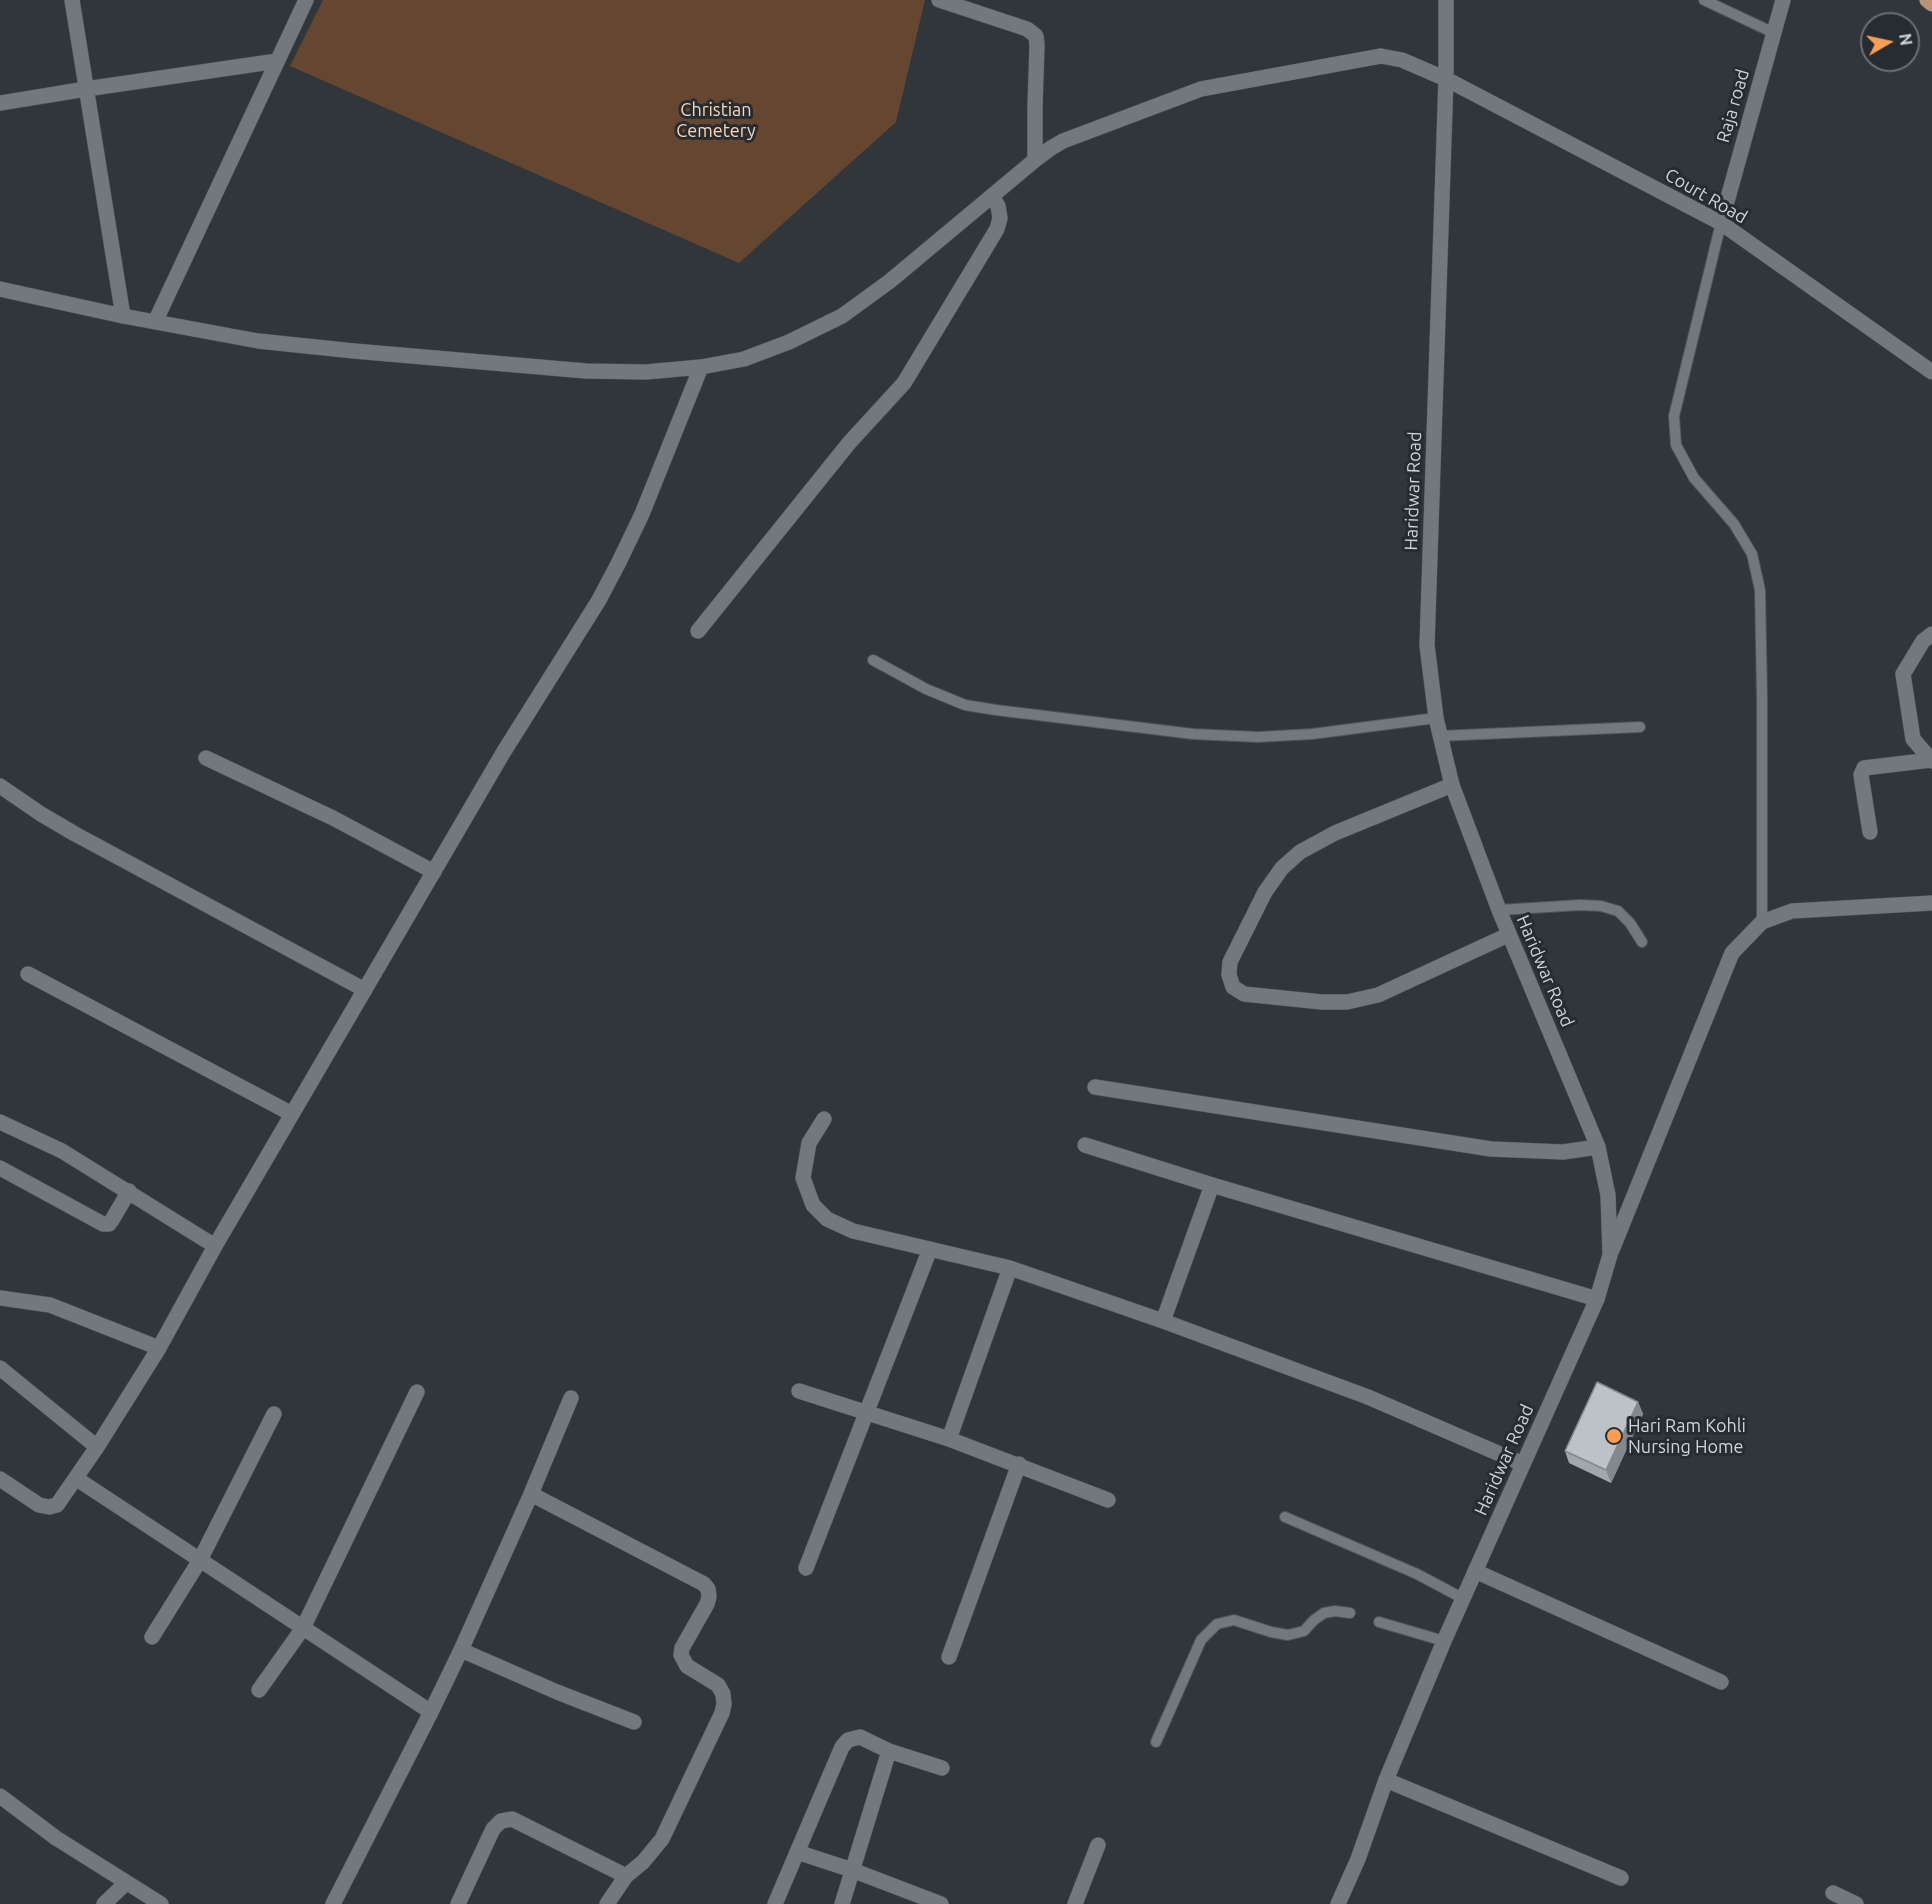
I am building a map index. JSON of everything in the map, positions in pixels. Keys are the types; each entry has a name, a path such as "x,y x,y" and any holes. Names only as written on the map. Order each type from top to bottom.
{"main road":[{"path":"1927,0 1932,4"}],"street":[{"path":"72,0 123,316"},
{"path":"155,322 306,0"},
{"path":"939,0 1027,29 1036,36 1035,160"},
{"name":"Haridwar Road","path":"1338,1904 1358,1859 1386,1780 1444,1641 1597,1299 1610,1255 1608,1195 1598,1147 1498,910 1452,785 1436,718 1427,645 1446,79 1446,0"},
{"name":"Raja road","path":"1720,223 1783,0"},
{"name":"Court Road","path":"0,290 123,316 269,342 575,370 646,372 701,367 744,359 789,342 842,316 890,281 1035,160 1063,141 1201,89 1381,56 1402,60 1446,79 1720,223 1932,372"},
{"path":"0,103 277,61"},
{"path":"698,631 849,443 904,383 997,229 1000,218 998,206 992,196"},
{"path":"0,1479 39,1505 49,1507 57,1505 97,1447 159,1348 215,1246 503,753 599,600 642,514 701,367"},
{"path":"1931,761 1913,739 1904,674 1923,641 1932,634"},
{"path":"206,758 333,818 434,872"},
{"path":"1870,832 1861,775 1864,768 1931,761"},
{"path":"1452,785 1335,833 1300,852 1281,868 1265,892 1230,962 1229,975 1233,987 1244,994 1322,1002 1347,1002 1378,995 1508,935"},
{"path":"0,786 75,834 365,990"},
{"path":"1610,1255 1732,953 1762,922 1792,911 1932,903"},
{"path":"28,974 292,1114"},
{"path":"1095,1087 1491,1149 1563,1152 1598,1147"},
{"path":"824,1119 809,1143 803,1178 813,1205 827,1219 853,1231 1010,1268 1163,1321 1368,1397 1523,1464"},
{"path":"0,1122 62,1151 215,1246"},
{"path":"1085,1145 1597,1299"},
{"path":"0,1168 103,1224 109,1224 129,1191"},
{"path":"1163,1321 1212,1185"},
{"path":"806,1568 930,1249"},
{"path":"949,1439 1010,1268"},
{"path":"0,1298 50,1305 159,1348"},
{"path":"0,1368 97,1447"},
{"path":"799,1391 949,1439 1108,1500"},
{"path":"259,1690 303,1628 417,1392"},
{"path":"333,1904 461,1650 571,1398"},
{"path":"152,1637 200,1560 274,1414"},
{"path":"949,1658 1019,1464"},
{"path":"76,1479 431,1712"},
{"path":"531,1494 704,1584 708,1589 707,1604 682,1648 681,1655 687,1666 718,1685 723,1694 722,1713 662,1839 643,1862 626,1876 607,1904"},
{"path":"1475,1571 1721,1682"},
{"path":"461,1650 557,1692 634,1722"},
{"path":"775,1904 842,1747 848,1740 860,1737 942,1768"},
{"path":"842,1904 890,1750"},
{"path":"1386,1780 1621,1878"},
{"path":"0,1796 56,1838 161,1904"},
{"path":"458,1904 493,1829 501,1821 512,1820 626,1876"},
{"path":"1075,1904 1098,1845"},
{"path":"796,1852 852,1870 941,1904"},
{"path":"104,1904 126,1883"},
{"path":"1833,1893 1856,1904"}],"lane":[{"path":"1704,0 1774,33"},
{"path":"1720,223 1674,416 1676,445 1694,478 1734,524 1752,554 1760,590 1762,922"},
{"path":"873,660 926,690 965,705 1193,734 1258,737 1312,734 1436,718"},
{"path":"1439,736 1640,727"},
{"path":"1498,910 1580,905 1601,906 1617,911 1630,922 1642,942"},
{"path":"1285,1517 1417,1574 1464,1599"},
{"path":"1156,1742 1201,1640 1217,1624 1234,1620 1288,1635 1304,1631 1324,1613 1335,1611 1350,1613"},
{"path":"1379,1622 1444,1641"}],"green space":[{"name":"Christian Cemetery","path":"323,0 925,0 896,122 739,263 290,66"}],"building":[{"path":"1597,1382 1638,1402 1606,1470 1565,1451"}],"place":[{"name":"Hari Ram Kohli Nursing Home","path":"1614,1436"}]}
